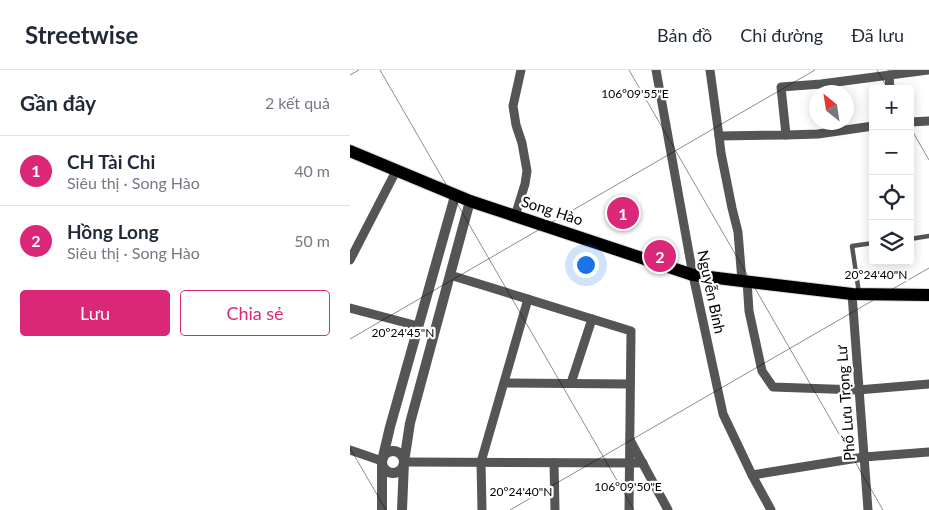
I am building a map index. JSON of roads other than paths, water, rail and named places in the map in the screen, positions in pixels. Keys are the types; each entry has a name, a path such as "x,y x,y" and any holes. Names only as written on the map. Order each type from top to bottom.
{"main road":[{"name":"Song Hào","path":"350,151 455,196 693,275 855,294 929,296"}],"street":[{"path":"516,216 527,171 513,106 521,70"},
{"name":"Nguyễn Bính","path":"656,70 693,275 723,414 771,510"},
{"path":"710,70 721,153 738,232 749,311 762,371 773,387 858,390 929,384"},
{"path":"786,135 782,87 821,84 928,70"},
{"path":"889,75 890,85"},
{"path":"914,122 929,121"},
{"path":"720,136 818,134 869,127"},
{"path":"350,260 396,171"},
{"path":"382,510 382,461 455,196"},
{"path":"402,510 404,462 410,422 470,201"},
{"path":"450,275 631,331 629,510"},
{"name":"Phố Lưu Trọng Lư","path":"855,294 858,390 868,510"},
{"path":"482,510 481,462 528,299"},
{"path":"350,308 418,326"},
{"path":"571,383 592,319"},
{"path":"504,383 630,384"},
{"path":"630,438 668,510"},
{"path":"350,450 382,461"},
{"path":"396,451 402,455 404,462 402,469 392,473 383,468 382,461 388,452 396,451"},
{"path":"752,474 864,456 929,452"},
{"path":"404,462 643,463"},
{"path":"554,462 555,510"}],"lane":[{"path":"914,238 929,236"},
{"path":"855,294 852,246 869,244"}],"place":[{"name":"CH Tài Chi","path":"623,213"},
{"name":"Hồng Long","path":"660,256"}]}
